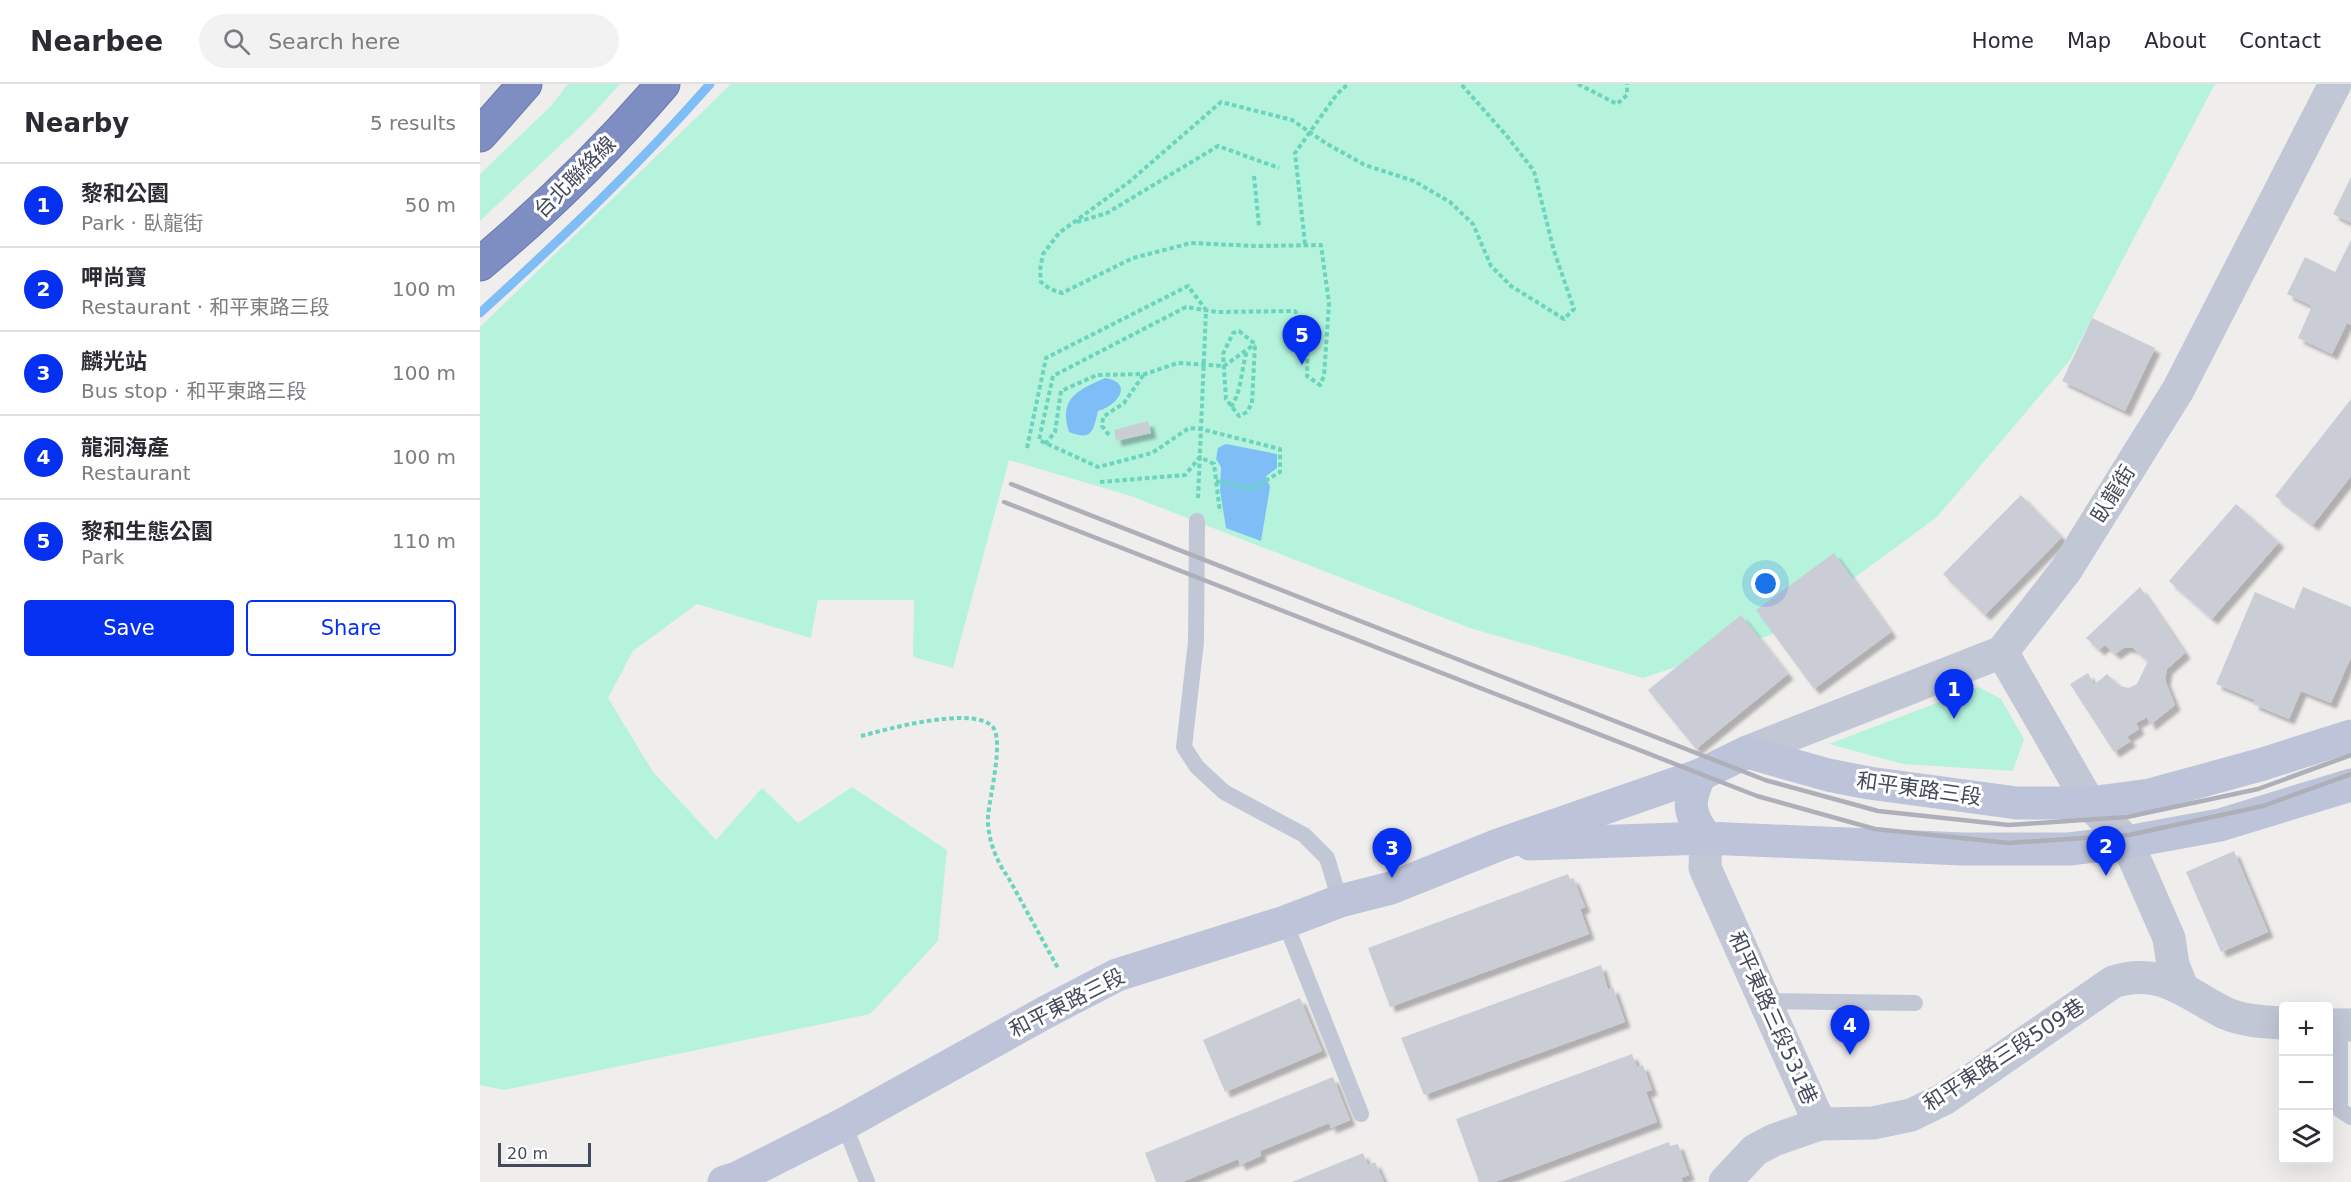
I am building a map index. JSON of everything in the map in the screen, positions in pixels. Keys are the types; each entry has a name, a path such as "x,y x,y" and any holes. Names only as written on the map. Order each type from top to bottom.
{"highway":[{"path":"480,135 525,84"},
{"name":"台北聯絡線","path":"480,264 526,226 631,121 663,84"}],"main road":[{"name":"和平東路三段","path":"724,1182 738,1178 844,1124 1118,975 1285,922 1340,901 1391,888 1498,845 1700,775 1747,752 1828,775 1869,783 2017,803 2089,803 2150,795 2264,764 2351,736"},
{"path":"1700,775 1691,793 1691,810 1696,825 1706,838"},
{"name":"和平東路三段","path":"1498,845 1706,838 1963,849 2068,849 2127,842 2220,825 2351,785"}],"street":[{"name":"臥龍街","path":"2002,652 2066,570 2178,390 2335,84"},
{"path":"1747,752 2002,652 2089,803 2127,842 2169,939 2173,964 2182,987"},
{"name":"和平東路三段531巷","path":"1706,838 1705,868 1820,1124 1774,1140 1755,1150 1725,1182"},
{"name":"和平東路三段509巷","path":"1820,1124 1874,1123 1911,1115 1944,1099 2113,982 2130,976 2150,978 2182,987 2226,1013 2255,1022 2279,1023"}],"lane":[{"path":"1197,521 1196,642 1184,747 1197,768 1224,792 1304,835 1327,858 1340,901"},
{"path":"1285,922 1361,1114"},
{"path":"1765,1000 1915,1003"},
{"path":"2340,1025 2340,1110 2351,1117"},
{"path":"844,1124 867,1182"}],"path":[{"path":"1305,244 1295,153 1337,94 1348,84"},
{"path":"1216,482 1252,489 1280,472 1280,449 1189,428 1152,453 1098,467 1039,440 1053,376 1186,307 1206,310 1295,311 1308,333 1307,376 1320,385 1324,376 1329,303 1321,245 1255,246 1191,243 1133,258 1062,293 1050,289 1041,282 1043,254 1059,233 1129,182 1221,102 1292,120 1365,165 1414,181 1450,202 1473,224 1491,266 1511,286 1564,319 1574,309 1554,251 1534,171 1461,84"},
{"path":"1578,84 1617,104 1627,95 1627,84"},
{"path":"1073,223 1107,213 1218,146 1279,168"},
{"path":"1254,176 1259,226"},
{"path":"1027,448 1046,358 1188,286 1206,310 1197,521"},
{"path":"1239,331 1256,344 1252,403 1247,412 1239,416 1226,399 1223,354 1233,333 1239,331"},
{"path":"1046,444 1055,432 1062,391 1097,375 1145,374 1178,363 1224,366 1256,344"},
{"path":"1231,407 1238,397 1243,365 1248,351"},
{"path":"1109,435 1102,426 1103,417 1124,403 1145,374"},
{"path":"1200,457 1214,464 1221,520"},
{"path":"1100,482 1185,475 1200,457"},
{"path":"861,736 916,723 962,718 975,719 992,725 996,732 997,752 988,819 997,863 1008,877 1074,997"}],"green space":[{"path":"568,84 620,84 588,119 480,221 480,174 551,106"},
{"path":"731,84 2215,84 2070,360 1937,517 1782,631 1643,678 1470,628 1131,496 1009,460 953,668 913,657 914,600 818,600 811,638 697,604 633,651 608,698 653,772 716,840 762,788 798,823 852,787 947,850 938,941 870,1014 504,1090 480,1085 480,327"},
{"path":"1979,687 2001,699 2024,739 2013,771 1903,764 1829,744"}],"water":[{"path":"1105,378 1114,381 1121,389 1116,400 1098,411 1090,433 1077,435 1069,432 1066,410 1073,396"},
{"path":"1226,444 1277,454 1277,468 1266,476 1270,487 1261,541 1226,528 1220,490 1221,467 1216,459 1218,448"}],"building":[{"path":"2351,177 2351,223 2333,214"},
{"path":"2351,240 2351,325 2347,323 2332,354 2298,338 2312,306 2287,294 2305,257 2335,272"},
{"path":"2092,318 2155,348 2125,411 2062,381"},
{"path":"2351,399 2351,476 2313,525 2275,496"},
{"path":"1148,421 1151,433 1116,441 1114,430"},
{"path":"2021,495 2062,537 1985,615 1943,574"},
{"path":"2236,504 2279,542 2212,619 2169,581"},
{"path":"1834,553 1891,632 1814,689 1756,610"},
{"path":"2140,587 2185,653 2167,669 2165,680 2175,705 2150,725 2147,717 2136,723 2139,729 2127,737 2131,741 2114,752 2070,684 2088,673 2094,685 2107,674 2120,686 2129,688 2137,684 2148,661 2133,648 2125,647 2115,654 2105,645 2099,650 2086,638"},
{"path":"2303,587 2351,607 2351,657 2331,703 2301,691 2289,719 2253,704 2255,700 2216,684 2255,592 2294,609"},
{"path":"1741,615 1788,674 1696,749 1648,690"},
{"path":"2234,851 2268,932 2221,952 2186,872"},
{"path":"1568,874 1570,879 1573,878 1585,907 1580,909 1589,934 1390,1007 1368,948"},
{"path":"1601,965 1608,990 1613,987 1625,1022 1424,1095 1401,1038"},
{"path":"1300,998 1322,1051 1225,1092 1203,1040"},
{"path":"1632,1054 1637,1067 1643,1065 1652,1090 1646,1092 1657,1122 1495,1182 1479,1182 1456,1119"},
{"path":"1333,1077 1350,1120 1331,1128 1329,1123 1260,1151 1261,1156 1240,1165 1238,1159 1182,1182 1156,1182 1145,1153"},
{"path":"1669,1142 1670,1146 1678,1144 1689,1175 1681,1178 1683,1182 1562,1182"},
{"path":"1363,1153 1368,1165 1375,1162 1384,1182 1292,1182"}],"waterway":[{"path":"480,313 598,202 710,84"}],"railway":[{"path":"1011,484 1765,780 1878,811 2009,825 2127,817 2258,789 2351,755"},
{"path":"1004,502 1757,796 1875,829 2009,843 2129,835 2263,806 2351,774"}],"place":[{"name":"黎和生態公園","path":"1302,365"},
{"name":"黎和公園","path":"1954,719"},
{"name":"呷尚寶","path":"2106,876"},
{"name":"麟光站","path":"1392,878"},
{"name":"龍洞海產","path":"1850,1055"}]}
